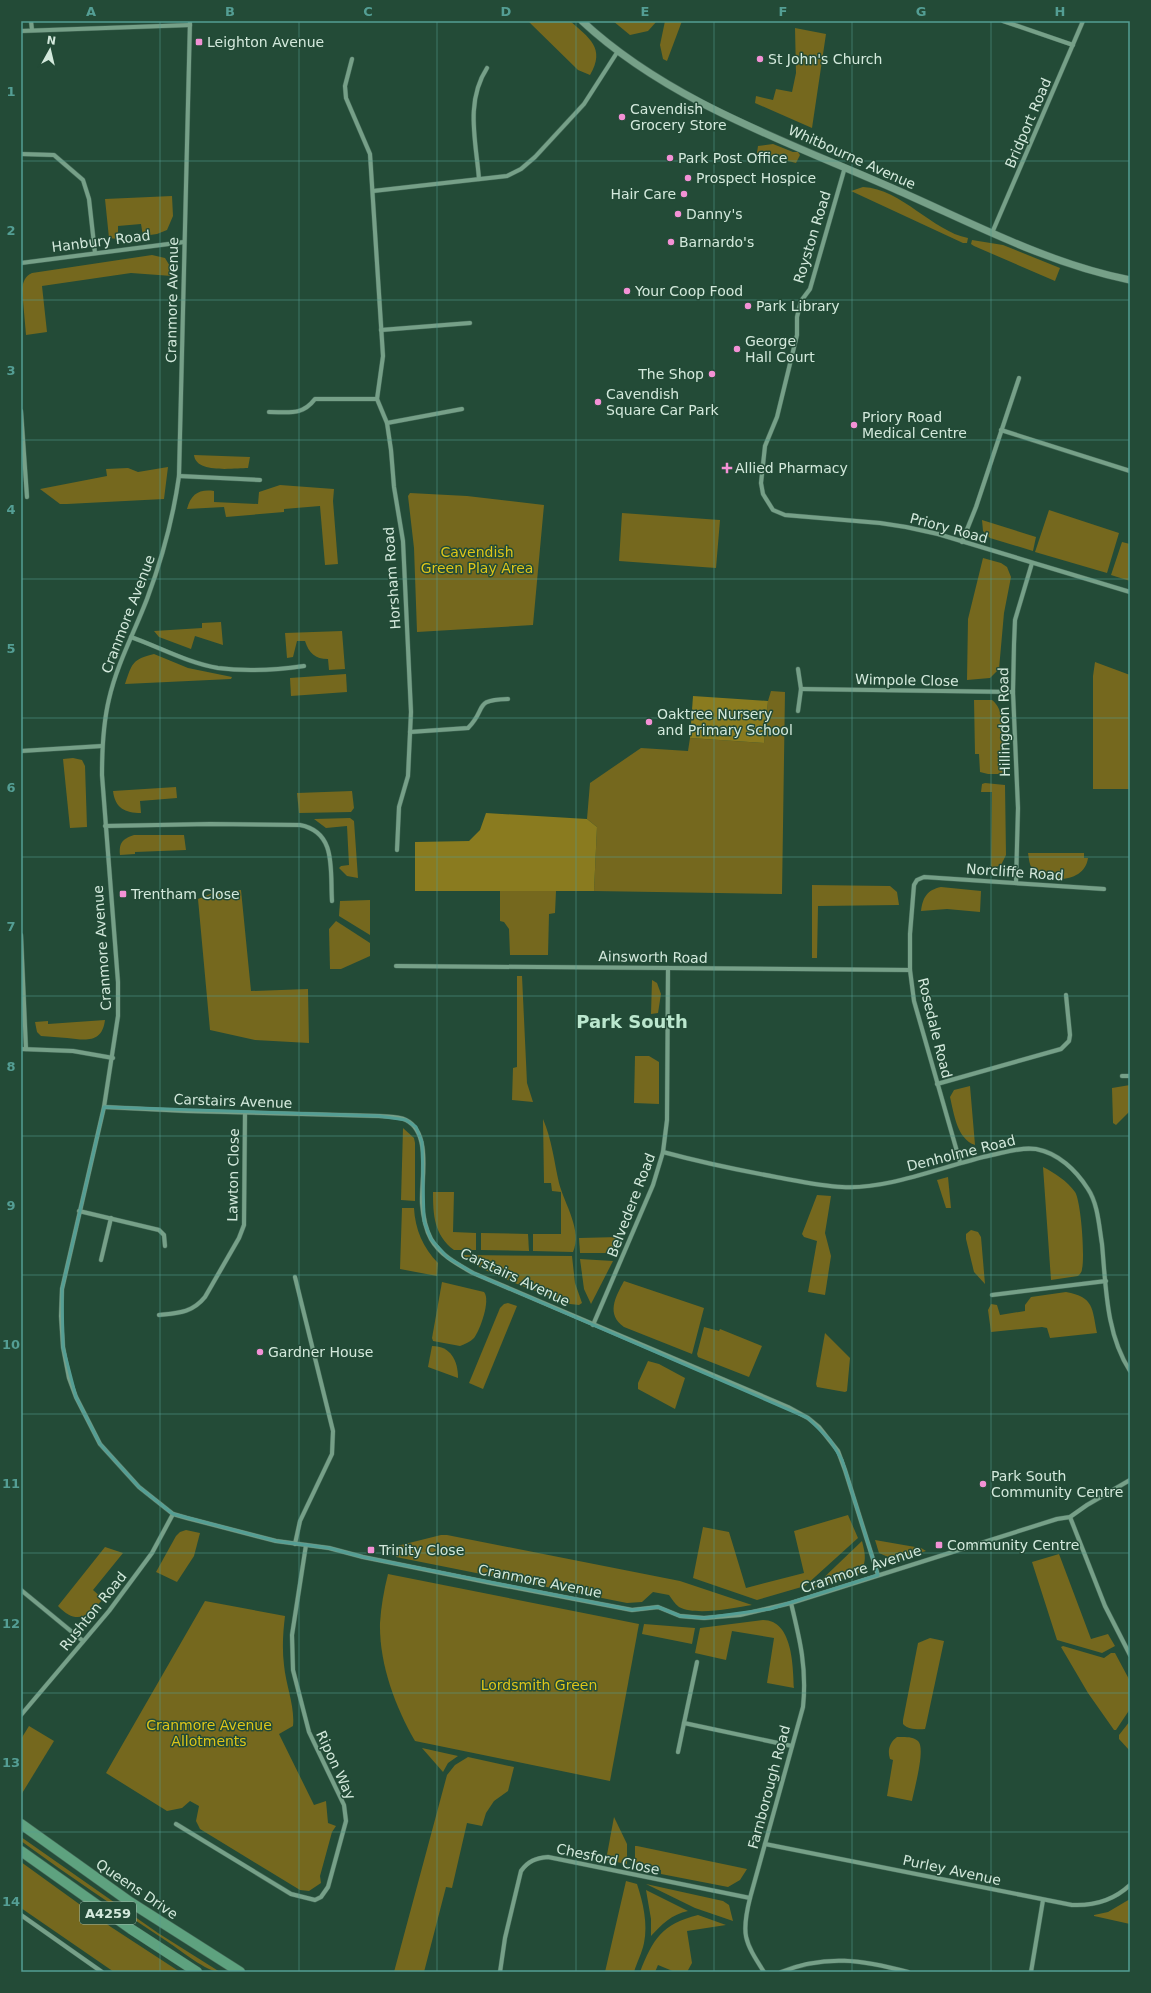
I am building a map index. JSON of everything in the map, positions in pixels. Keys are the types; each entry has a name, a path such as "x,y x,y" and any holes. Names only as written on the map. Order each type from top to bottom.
{"main road":[{"name":"Queens Drive","path":"21,1824 130,1902 240,1972"},
{"name":"A4259","path":"21,1851 131,1929 197,1972"}],"street":[{"path":"31,21 32,30"},
{"name":"Whitbourne Avenue","path":"582,21 618,51 657,78 710,106 992,233 1064,262 1098,273 1130,280"},
{"path":"1003,21 1073,45"},
{"name":"Bridport Road","path":"992,233 1083,21"},
{"path":"21,31 190,23"},
{"name":"Cranmore Avenue","path":"190,23 179,476 171,524 166,543 146,601 112,687 106,711 102,746 102,775 118,982 118,1016 113,1058 104,1107 62,1289 61,1332 69,1378 82,1410 100,1444 139,1487 173,1514 256,1536 295,1544 329,1548 363,1557 632,1610 644,1610 658,1607 680,1616 691,1617 740,1615 791,1603 1057,1519 1070,1517 1087,1505 1130,1480"},
{"path":"373,191 508,176 521,170 584,104 618,51"},
{"name":"Horsham Road","path":"352,59 345,86 346,98 370,151 373,191 383,356 377,398 387,423 403,541 411,712 408,776 397,823 397,850"},
{"path":"479,179 473,110 476,92 487,68"},
{"path":"21,154 48,154 54,156 83,180 89,199 95,253"},
{"name":"Royston Road","path":"764,498 761,483 765,446 772,431 778,411 797,335 797,317 801,301 810,289 845,167"},
{"name":"Hanbury Road","path":"21,263 184,242"},
{"path":"381,330 470,323"},
{"path":"962,542 1019,378"},
{"path":"269,412 301,411 307,408 315,399 377,398"},
{"path":"387,423 462,409"},
{"path":"21,411 27,497"},
{"path":"1001,430 1130,471"},
{"path":"179,476 260,480"},
{"name":"Priory Road","path":"764,498 774,510 785,515 906,527 1032,562 1130,592"},
{"name":"Hillingdon Road","path":"1016,883 1018,808 1013,692 1015,620 1032,562"},
{"path":"131,636 173,653 217,668 256,670 304,666"},
{"path":"798,670 802,689 798,710"},
{"name":"Wimpole Close","path":"802,689 1013,692"},
{"path":"410,732 468,728 473,723 482,706 489,699 508,699"},
{"path":"21,751 102,746"},
{"path":"105,826 210,824 300,825 312,827 324,838 328,849 332,901"},
{"name":"Norcliffe Road","path":"924,877 1104,888"},
{"name":"Rosedale Road","path":"924,877 917,880 914,885 910,934 910,970 914,1001 960,1162"},
{"path":"21,935 23,1049 73,1051 113,1058"},
{"name":"Ainsworth Road","path":"396,966 910,970"},
{"name":"Belvedere Road","path":"593,1325 653,1185 663,1152 666,1120 668,968"},
{"path":"938,1084 1061,1049 1068,1041 1070,1035 1066,995"},
{"path":"1122,1076 1130,1076"},
{"name":"Carstairs Avenue","path":"104,1107 245,1113 379,1116 406,1120 416,1127 422,1142 423,1214 427,1230 437,1248 446,1257 473,1273 788,1407 819,1426 838,1451 842,1460 878,1575"},
{"name":"Lawton Close","path":"159,1315 191,1310 199,1305 239,1238 244,1225 245,1113"},
{"name":"Denholme Road","path":"663,1152 765,1175 843,1188 865,1187 890,1182 960,1162 1028,1148 1044,1151 1053,1155 1073,1169 1089,1190 1094,1204 1099,1225 1111,1327 1118,1349 1130,1371"},
{"path":"79,1211 159,1230 164,1235 165,1246"},
{"path":"101,1260 111,1218"},
{"path":"295,1278 333,1431 334,1446 332,1454 300,1521 295,1544"},
{"path":"992,1295 1106,1281"},
{"name":"Rushton Road","path":"21,1715 139,1571 152,1553 173,1514"},
{"path":"1070,1517 1105,1606 1130,1655"},
{"name":"Ripon Way","path":"176,1824 291,1894 315,1900 321,1897 328,1887 346,1821 342,1801 309,1732 294,1670 292,1635 306,1545"},
{"path":"21,1590 83,1641"},
{"name":"Farnborough Road","path":"764,1972 746,1941 744,1934 745,1918 803,1707 806,1684 805,1664 791,1603"},
{"path":"678,1752 697,1662"},
{"path":"684,1723 792,1746"},
{"name":"Purley Avenue","path":"765,1844 1072,1905 1089,1905 1117,1896 1130,1886"},
{"name":"Chesford Close","path":"500,1972 505,1938 521,1871 526,1865 538,1858 548,1857 750,1898"},
{"path":"1031,1972 1043,1900"},
{"path":"21,1916 102,1972"},
{"path":"781,1972 814,1962 840,1960 875,1963 908,1972"}],"highlighted area":[{"path":"104,1107 379,1116 406,1120 416,1127 422,1142 424,1221 431,1239 447,1257 473,1273 808,1418 830,1440 842,1460 878,1575 770,1609 704,1618 680,1616 658,1607 632,1610 363,1557 329,1548 276,1541 173,1514 139,1487 100,1444 76,1397 63,1347 62,1289"}],"green space":[{"path":"528,21 570,21 589,38 596,51 595,66 590,75 578,70"},
{"path":"613,21 657,21 648,31 630,35"},
{"path":"665,21 682,21 667,61 663,59 660,45"},
{"path":"795,28 826,34 812,128 755,103 756,96 773,100 776,89 792,92 796,73"},
{"path":"773,144 793,152 798,152 800,155 796,163 757,153 758,146"},
{"path":"863,187 877,189 904,202 942,227 955,234 968,238 967,243 963,243 851,191"},
{"path":"172,196 173,216 167,230 157,234 143,236 141,224 118,226 118,239 109,238 105,199"},
{"path":"972,240 1003,245 1060,268 1055,281 974,246 971,244"},
{"path":"152,255 165,258 171,268 172,276 131,273 42,286 47,332 26,335 22,289 25,280 30,274"},
{"path":"194,455 250,457 248,468 216,469 201,465 196,461"},
{"path":"168,467 164,499 60,504 40,489 107,476 106,469 128,468 138,472"},
{"path":"280,485 334,489 333,501 338,564 325,565 320,506 284,509 284,512 226,517 224,507 187,509 193,496 200,492 214,491 214,502 258,504 259,492"},
{"name":"Cavendish Green Play Area","path":"410,493 467,496 544,505 533,625 417,632 414,548 408,496"},
{"path":"1049,510 1119,533 1107,573 1035,552"},
{"path":"622,513 720,520 716,568 619,561"},
{"path":"982,520 1036,537 1033,551 990,538 983,531"},
{"path":"1122,542 1130,544 1130,581 1111,575"},
{"path":"983,558 1001,563 1007,567 1011,577 1004,613 999,669 990,678 967,680 968,619"},
{"path":"221,622 223,645 195,636 191,649 159,637 154,631 202,628 202,623"},
{"path":"342,631 345,669 329,670 328,659 319,658 313,654 308,649 305,641 297,641 293,657 287,658 285,633"},
{"path":"154,654 188,668 232,677 231,679 125,684 134,663 141,658"},
{"path":"1095,662 1130,675 1130,789 1093,789 1093,676"},
{"path":"346,674 347,692 291,696 290,678"},
{"path":"771,691 785,692 782,894 594,891 597,827 587,819 590,783 641,748 688,751 690,738 764,743 768,701"},
{"path":"974,700 992,700 1001,714 1004,734 1005,774 988,774 980,772 979,754 975,754"},
{"path":"73,758 82,760 85,766 87,827 70,828 63,759"},
{"path":"982,784 1005,785 1006,855 1001,865 991,869 992,792 981,792"},
{"path":"176,787 177,798 140,801 141,813 126,811 122,808 116,802 113,791"},
{"path":"352,791 354,808 351,812 299,813 297,793"},
{"path":"350,818 354,821 358,878 347,876 339,868 341,866 349,865 347,826 326,828 314,819"},
{"path":"134,835 184,835 186,850 135,852 135,854 120,855 120,847 122,842"},
{"path":"1028,853 1084,853 1084,858 1088,858 1085,866 1073,877 1056,879 1047,877 1032,868"},
{"path":"812,885 890,886 897,892 899,905 818,906 817,958 812,958"},
{"path":"941,887 981,891 980,912 947,909 921,911 926,895 932,890"},
{"path":"241,890 251,991 308,989 309,1043 255,1040 210,1030 198,899 215,892"},
{"path":"500,891 556,891 555,913 549,914 548,955 510,955 509,929 504,922 500,921"},
{"path":"370,900 370,935 339,916 340,901"},
{"path":"336,921 370,943 370,956 341,969 330,969 329,929"},
{"path":"517,976 522,976 527,1083 533,1102 512,1100 513,1068 517,1067"},
{"path":"652,980 657,983 661,994 658,1013 651,1014"},
{"path":"105,1020 100,1033 92,1039 86,1040 41,1036 37,1032 35,1022 48,1021 48,1024"},
{"path":"635,1056 649,1056 659,1062 659,1104 634,1103"},
{"path":"1130,1085 1130,1111 1116,1125 1113,1123 1112,1088"},
{"path":"970,1086 975,1145 969,1142 960,1132 950,1097 954,1090"},
{"path":"543,1119 551,1143 561,1191 572,1217 576,1235 573,1252 533,1251 533,1234 561,1234 561,1192 552,1191 551,1183 544,1183"},
{"path":"403,1128 414,1138 415,1143 415,1201 401,1200"},
{"path":"1043,1167 1065,1181 1075,1192 1077,1197 1081,1217 1083,1253 1082,1270 1078,1276 1051,1280"},
{"path":"948,1177 951,1208 946,1208 937,1180"},
{"path":"433,1192 454,1192 453,1232 476,1233 476,1250 454,1250 442,1238 434,1217"},
{"path":"817,1195 831,1196 825,1233 831,1256 825,1295 808,1292 817,1241 804,1237 802,1234"},
{"path":"402,1208 414,1208 418,1231 424,1245 438,1263 437,1276 400,1269"},
{"path":"971,1230 978,1232 981,1237 985,1284 974,1272 966,1239 966,1234"},
{"path":"481,1233 528,1234 529,1251 481,1250"},
{"path":"619,1237 613,1253 580,1253 579,1238"},
{"path":"463,1255 572,1256 575,1283 582,1303 579,1305 570,1304 513,1282 482,1268 471,1262"},
{"path":"580,1259 613,1261 591,1304 584,1289"},
{"path":"624,1281 704,1308 692,1354 624,1327 618,1322 615,1317 614,1306 615,1300"},
{"path":"442,1282 484,1292 486,1296 482,1322 474,1338 466,1344 460,1346 433,1341 432,1338"},
{"path":"1066,1292 1082,1297 1087,1301 1092,1310 1097,1333 1050,1338 1047,1328 1042,1327 991,1332 988,1310 991,1304 997,1305 1000,1315 1025,1311 1025,1305 1031,1297"},
{"path":"508,1303 517,1306 483,1389 469,1383 500,1308 504,1304"},
{"path":"704,1327 719,1331 720,1329 762,1346 749,1377 698,1357 697,1354"},
{"path":"825,1333 850,1358 847,1391 845,1392 817,1387 816,1384"},
{"path":"432,1346 439,1347 449,1352 455,1360 458,1378 428,1367"},
{"path":"648,1361 659,1364 685,1378 675,1409 638,1389 638,1383"},
{"path":"848,1515 858,1538 805,1586 757,1600 693,1578 703,1527 729,1532 746,1588 804,1573 794,1531"},
{"path":"186,1530 200,1533 194,1556 177,1582 156,1572 176,1536 180,1532"},
{"path":"441,1535 680,1581 752,1605 705,1611 686,1610 679,1607 669,1595 653,1592 642,1602 627,1603 396,1557 397,1546"},
{"path":"875,1540 921,1548 926,1551 895,1560 879,1553"},
{"path":"862,1541 865,1558 863,1566 858,1574 813,1588"},
{"path":"105,1547 123,1553 93,1590 103,1599 87,1614 77,1617 71,1616 58,1606"},
{"path":"1059,1554 1091,1639 1108,1634 1115,1646 1102,1653 1057,1640 1032,1562"},
{"name":"Lordsmith Green","path":"388,1574 639,1624 610,1781 415,1741 395,1699 385,1669 382,1654 380,1623"},
{"name":"Cranmore Avenue Allotments","path":"205,1601 285,1616 283,1659 292,1703 293,1726 279,1734 314,1805 326,1801 328,1823 336,1826 332,1832 320,1876 321,1883 309,1891 300,1890 200,1829 196,1821 199,1806 190,1801 182,1808 167,1811 106,1773"},
{"path":"763,1620 773,1622 786,1636 792,1657 794,1688 767,1683 774,1638 732,1631 726,1660 695,1653 700,1628"},
{"path":"644,1624 695,1628 692,1644 642,1634"},
{"path":"930,1638 944,1641 925,1729 913,1729 905,1726 903,1724 903,1720 918,1643"},
{"path":"1063,1646 1104,1658 1111,1653 1115,1653 1130,1681 1130,1709 1116,1730 1114,1730 1088,1693 1061,1647"},
{"path":"1130,1721 1130,1751 1119,1739 1119,1735"},
{"path":"29,1726 54,1741 21,1795 21,1739"},
{"path":"897,1737 913,1738 918,1741 920,1745 920,1760 912,1801 887,1796 893,1760 890,1759 889,1749"},
{"path":"422,1748 458,1756 448,1763 443,1772"},
{"path":"468,1757 514,1767 508,1791 494,1801 486,1813 482,1826 467,1823 452,1888 446,1887 424,1972 394,1972 447,1775 455,1765"},
{"path":"614,1817 627,1844 627,1864 606,1860"},
{"path":"21,1837 158,1933 220,1972 201,1965 112,1905 21,1841"},
{"path":"635,1846 747,1869 740,1880 728,1887 661,1874 661,1870 635,1865"},
{"path":"21,1862 111,1927 180,1972 114,1972 21,1908"},
{"path":"626,1881 637,1884 643,1906 645,1921 644,1943 634,1972 605,1972"},
{"path":"646,1884 723,1901 729,1905 733,1921 695,1908"},
{"path":"646,1890 688,1911 672,1917 651,1936 651,1919"},
{"path":"1130,1899 1130,1924 1094,1916 1108,1912"},
{"path":"698,1915 726,1925 687,1931 692,1963 687,1972 675,1972 658,1965 655,1972 640,1972 649,1950 660,1934 676,1923"}],"shaded area":[{"path":"693,696 768,701 764,743 690,738"},
{"path":"486,813 587,819 597,827 594,891 415,891 415,842 469,841 480,830"}],"place":[{"name":"Leighton Avenue","path":"199,42"},
{"name":"St John's Church","path":"760,59"},
{"name":"Cavendish Grocery Store","path":"622,117"},
{"name":"Park Post Office","path":"670,158"},
{"name":"Prospect Hospice","path":"688,178"},
{"name":"Hair Care","path":"684,194"},
{"name":"Danny's","path":"678,214"},
{"name":"Barnardo's","path":"671,242"},
{"name":"Your Coop Food","path":"627,291"},
{"name":"Park Library","path":"748,306"},
{"name":"George Hall Court","path":"737,349"},
{"name":"The Shop","path":"712,374"},
{"name":"Cavendish Square Car Park","path":"598,402"},
{"name":"Priory Road Medical Centre","path":"854,425"},
{"name":"Allied Pharmacy","path":"727,468"},
{"name":"Oaktree Nursery and Primary School","path":"649,722"},
{"name":"Trentham Close","path":"123,894"},
{"name":"Gardner House","path":"260,1352"},
{"name":"Park South Community Centre","path":"983,1484"},
{"name":"Community Centre","path":"939,1545"},
{"name":"Trinity Close","path":"371,1550"}],"district":[{"name":"Park South","path":"632,1022"}]}
